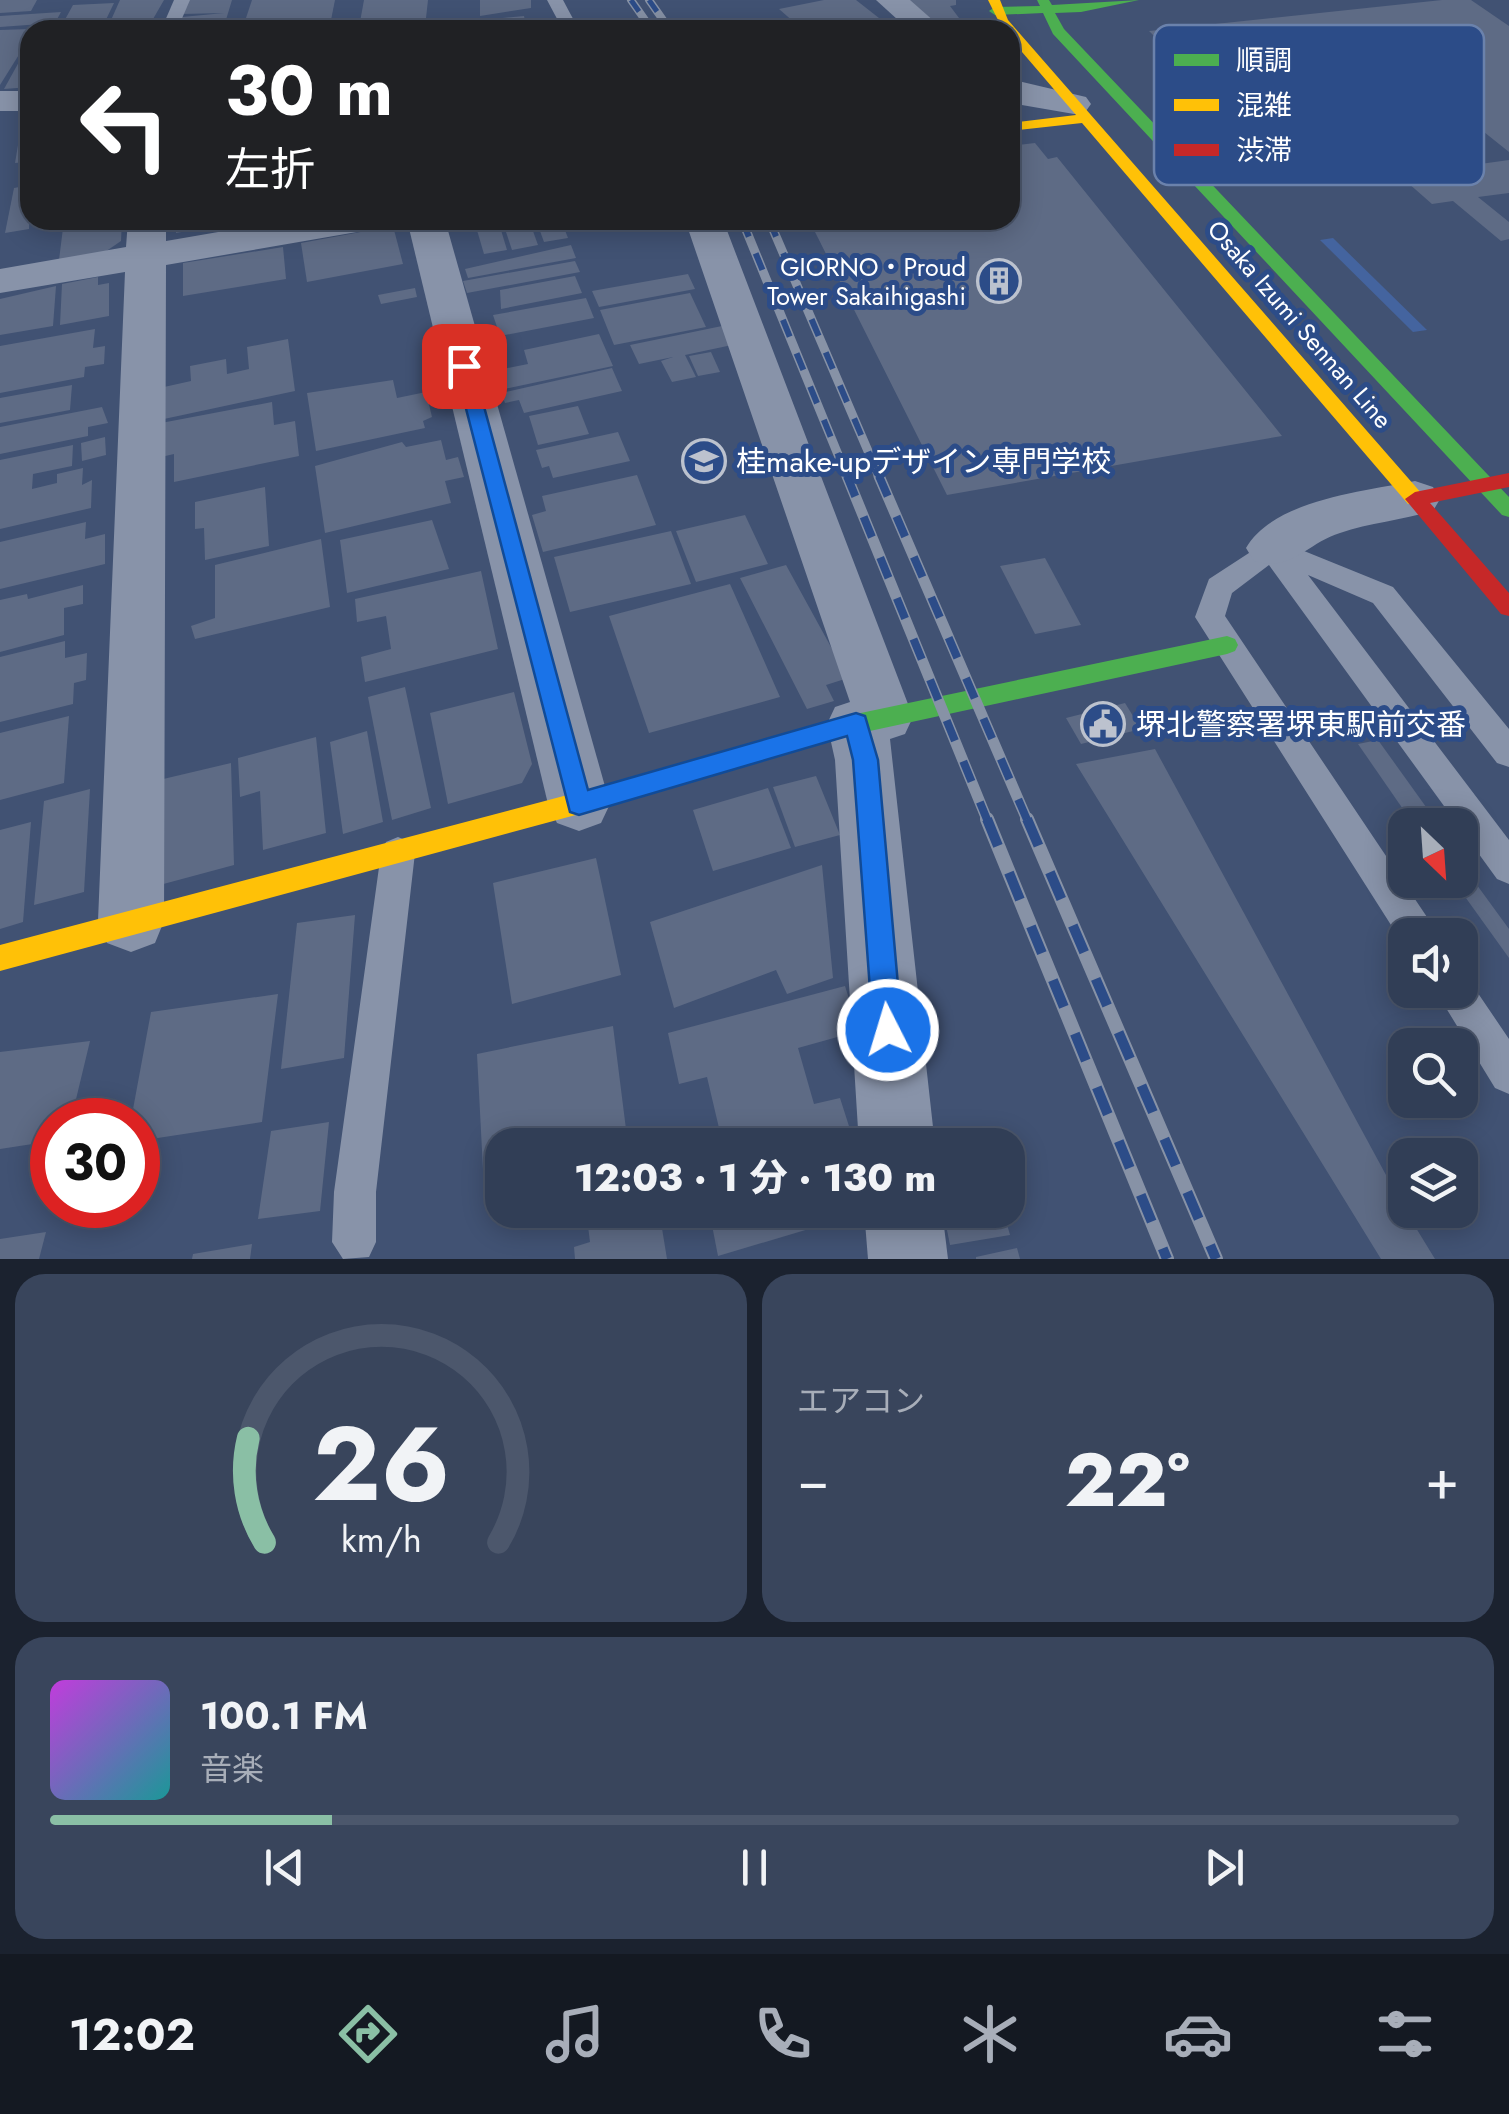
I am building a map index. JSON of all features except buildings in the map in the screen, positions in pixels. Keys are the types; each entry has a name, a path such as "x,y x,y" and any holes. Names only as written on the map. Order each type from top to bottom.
{"main road":[{"path":"994,5 1133,0"},
{"name":"Osaka Izumi Sennan Line","path":"1044,5 1071,45 1154,130"},
{"name":"Osaka Izumi Sennan Line","path":"1020,37 1509,608"},
{"path":"1020,135 1080,111"},
{"name":"Osaka Izumi Sennan Line","path":"1207,185 1497,482 1509,510"},
{"path":"1415,500 1497,482"},
{"path":"0,958 579,804 870,720 1227,646"}],"street":[{"path":"891,0 916,20"},
{"path":"1020,95 1080,111"},
{"path":"0,282 146,238 240,230"},
{"path":"429,230 579,804"},
{"path":"707,230 870,720 865,760 896,1128"},
{"path":"130,921 146,238"},
{"path":"1272,548 1323,518 1415,500"},
{"path":"904,1228 908,1259"}],"lane":[{"path":"1272,548 1219,588 1210,617 1407,918"},
{"path":"1272,548 1383,595 1509,754"},
{"path":"1272,548 1509,868"},
{"path":"354,1242 355,1192 398,853"},
{"path":"1466,1008 1509,1074"}],"shaded area":[{"path":"1333,238 1427,330 1413,332 1320,240"}],"railway":[{"path":"631,0 645,20"},
{"path":"649,0 663,20"},
{"path":"746,230 848,479"},
{"path":"773,230 880,479"},
{"path":"847,476 988,822"},
{"path":"879,476 1028,822"},
{"path":"987,819 1167,1259"},
{"path":"1027,819 1216,1259"}],"traffic: fast":[{"path":"1043,0 1058,31 1154,133"},
{"path":"995,11 1081,8 1133,0"},
{"path":"1203,185 1509,510"},
{"path":"609,795 856,724 1227,645"}],"traffic: slow":[{"path":"994,0 1002,20"},
{"path":"1020,42 1415,499"},
{"path":"1020,126 1087,118"},
{"path":"0,958 609,795"}],"traffic: jam":[{"path":"1415,499 1509,480"},
{"path":"1415,499 1509,608"}],"place":[{"name":"GIORNO・Proud Tower Sakaihigashi","path":"999,281"},
{"name":"桂make-upデザイン専門学校","path":"704,461"},
{"name":"堺北警察署堺東駅前交番","path":"1103,724"}],"route":[{"path":"464,366 579,804 856,724 865,760 888,1030"}]}
